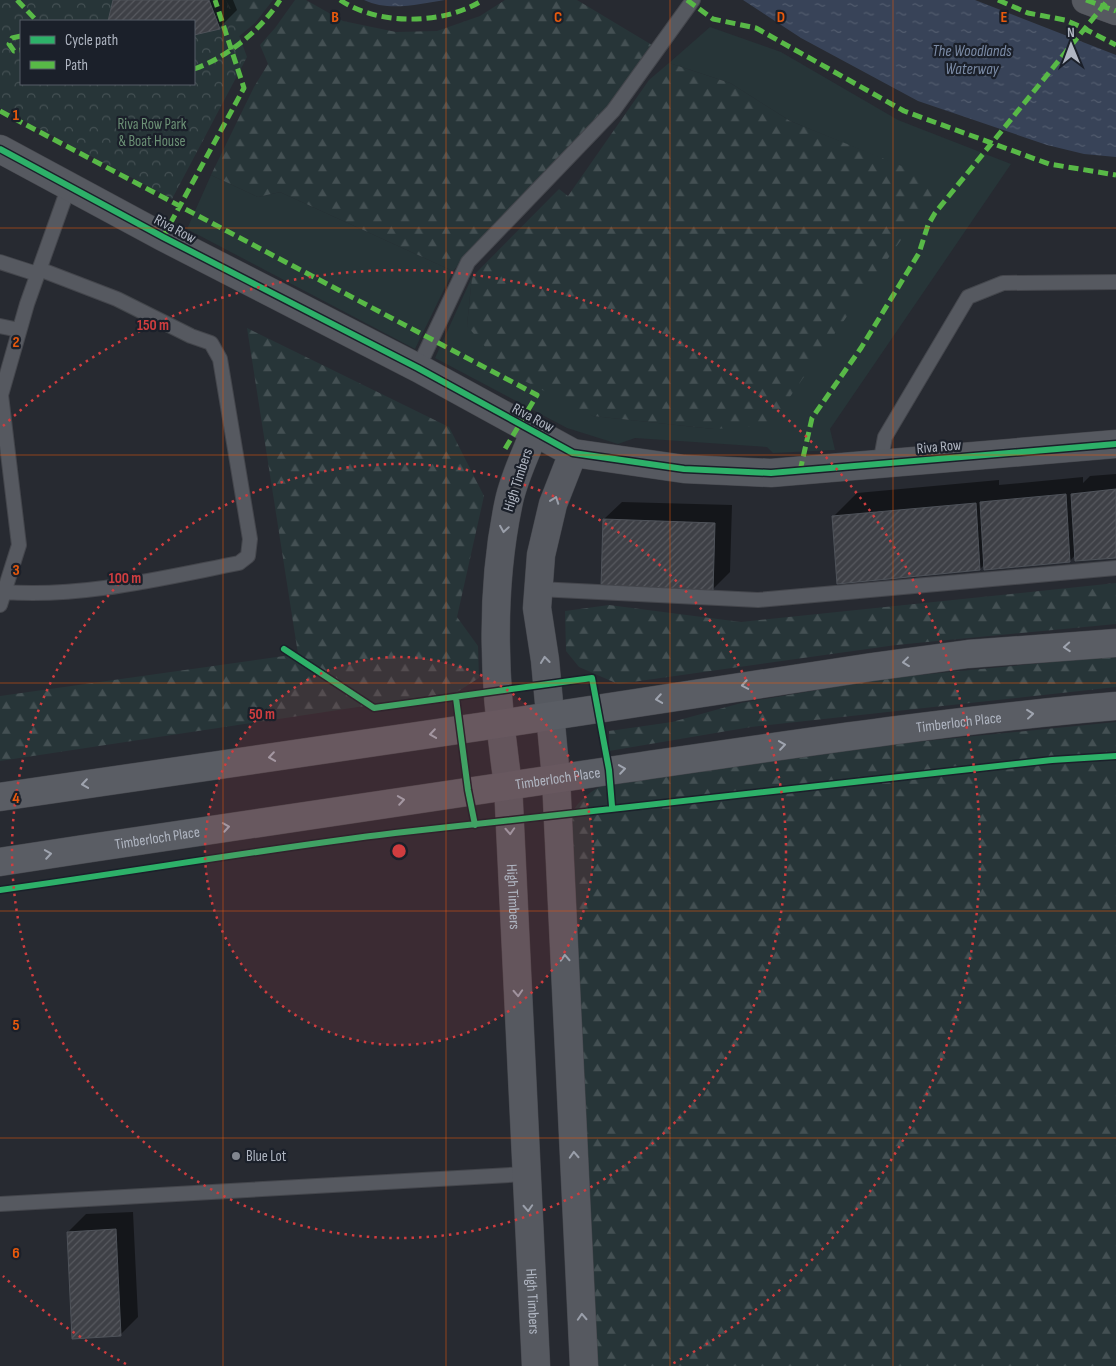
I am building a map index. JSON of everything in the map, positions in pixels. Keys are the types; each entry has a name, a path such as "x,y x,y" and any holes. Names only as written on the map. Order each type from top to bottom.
{"street":[{"path":"1086,0 1116,11"},
{"name":"Riva Row","path":"0,149 418,368 573,453 684,469 771,474 1116,444"},
{"name":"High Timbers","path":"534,433 509,499 495,619 499,724 508,784 536,1366"},
{"path":"573,453 553,504 541,555 537,608 545,660 556,778 584,1366"},
{"path":"0,797 499,724 764,682 968,654 1116,643"},
{"name":"Timberloch Place","path":"0,862 508,784 937,724 1116,706"}],"lane":[{"path":"418,368 468,262 613,111 693,0"},
{"path":"0,262 38,272 117,299 159,322 211,343 220,359 250,539 248,556 239,564 120,585 2,599 19,545 1,395 38,272 70,186"},
{"path":"880,464 886,437 968,297 1003,283 1116,282"},
{"path":"0,326 19,330"},
{"path":"538,589 758,600 1116,568"},
{"path":"0,1204 527,1174"}],"green space":[{"name":"Riva Row Park & Boat House","path":"0,0 226,0 247,57 172,199 0,108"},
{"path":"220,0 273,0 255,23 237,38"},
{"path":"295,0 306,0 343,21 396,32 437,31 480,16 505,0 577,0 652,45 607,107 453,271 280,192 258,197 211,175 254,87 268,64 260,45"},
{"path":"710,27 781,52 898,120 1011,164 830,429 835,450 773,453 767,447 635,438 618,444 567,428 435,358 472,277 467,326 593,416 714,429 934,180 790,121 730,83 669,63"},
{"path":"669,63 730,83 790,121 934,179 935,192 770,425 714,429 593,416 507,372 467,326 472,277 559,189 568,196 649,80"},
{"path":"211,175 258,197 280,192 453,271 415,349 187,229"},
{"path":"247,328 449,427 484,496 457,617 478,646 479,678 457,692 0,761 0,696 298,654"},
{"path":"1116,583 1116,624 896,645 618,684 579,667 566,651 565,611 609,605 741,622"},
{"path":"1116,656 1116,687 751,727 609,751 609,731 672,722 741,703 887,678"},
{"path":"1116,722 1116,1366 592,1366 567,821 575,808 590,793 610,781 865,747"}],"water":[{"path":"364,0 445,0 415,5 384,6"},
{"name":"The Woodlands Waterway","path":"743,0 975,0 1116,55 1116,157 1084,154 1047,145 918,101 801,38"}],"building":[{"path":"113,0 209,0 220,29 195,35 195,20 108,20"},
{"path":"1116,489 1116,558 1075,561 1071,494"},
{"path":"1066,494 1070,562 984,570 980,502"},
{"path":"976,503 980,570 837,584 832,516"},
{"path":"603,519 715,523 713,591 601,587"},
{"path":"116,1229 121,1336 72,1339 67,1232"}],"marked path":[{"path":"17,0 36,20"},
{"path":"163,237 244,88 215,0"},
{"path":"195,69 207,64 243,41 263,22 280,0"},
{"path":"340,0 373,14 392,18 412,19 450,14 483,0"},
{"path":"687,0 713,19 756,28 904,111 1049,164 1116,175"},
{"path":"998,0 1028,13 1065,20 1116,45"},
{"path":"1086,0 1116,11"},
{"path":"800,471 812,418 861,348 919,253 928,225 935,213 1108,0"},
{"path":"20,36 12,38 9,44 14,51 20,50"},
{"path":"0,111 537,395 505,449"}],"cycle path":[{"path":"0,149 163,237 418,368 573,453 684,469 771,473 1116,444"},
{"path":"284,649 374,708 592,678 609,770 612,806"},
{"path":"456,698 468,790 475,825"},
{"path":"0,890 395,833 1052,760 1116,756"}],"place":[{"name":"Blue Lot","path":"236,1156"}]}
